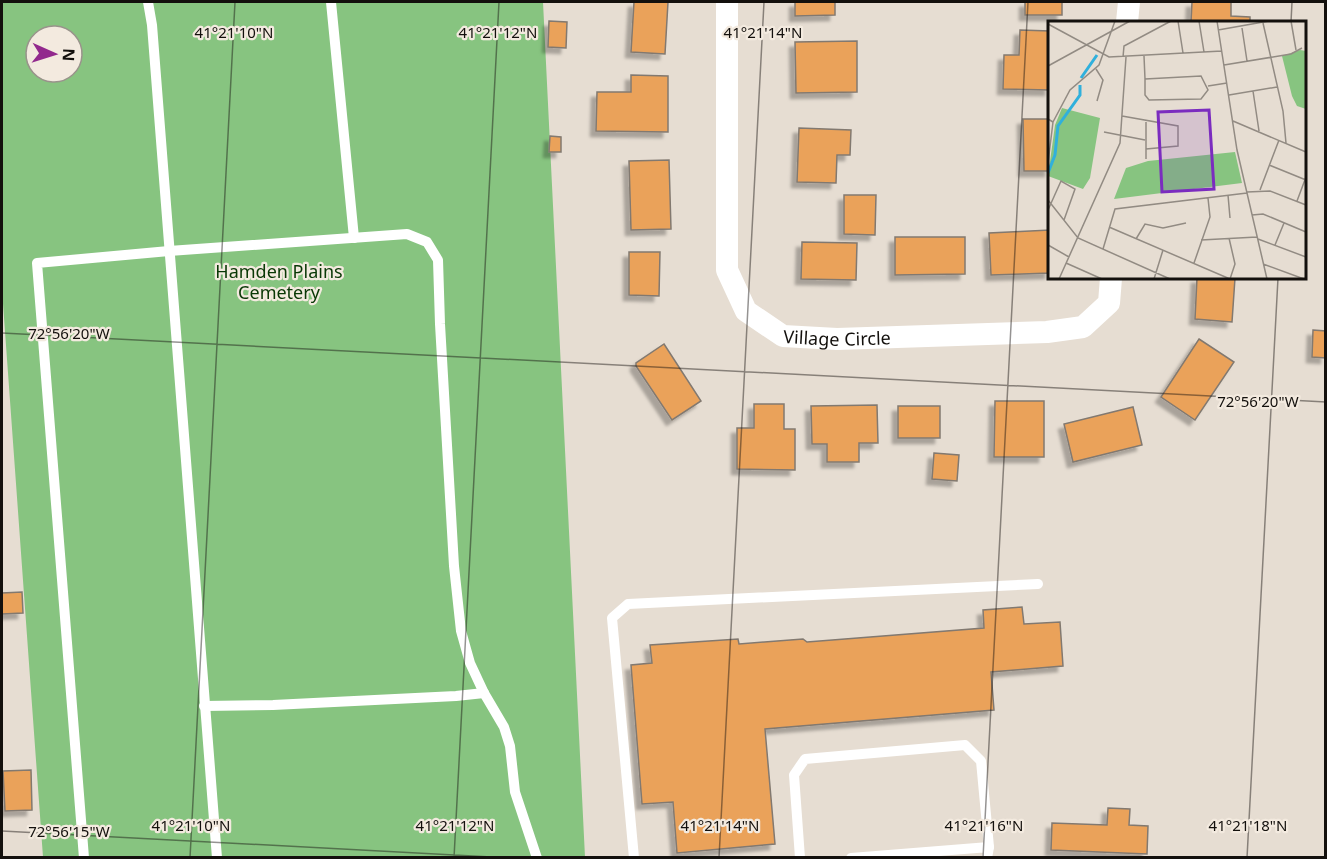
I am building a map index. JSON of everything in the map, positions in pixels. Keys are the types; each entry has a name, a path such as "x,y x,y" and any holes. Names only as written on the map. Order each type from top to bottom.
{"street":[{"name":"Village Circle","path":"726,2 727,270 746,311 783,336 837,339 1047,332 1083,327 1109,303 1111,279"},
{"path":"1127,21 1129,2"}],"lane":[{"path":"148,2 152,25 217,858"},
{"path":"331,2 354,238"},
{"path":"84,858 37,263 169,250 406,234 427,242 438,260 456,587 461,631 470,663 504,727 510,746 515,792 537,858"},
{"path":"633,858 612,618 628,604 1038,584"},
{"path":"204,706 273,705 484,693"},
{"path":"800,858 794,775 805,759 965,745 981,761 988,852 851,858"}],"green space":[{"name":"Hamden Plains Cemetery","path":"2,2 543,2 585,857 43,857 2,290"}],"building":[{"path":"634,2 668,2 665,54 631,52"},
{"path":"795,2 835,2 835,15 795,16"},
{"path":"1025,2 1062,2 1062,15 1025,15"},
{"path":"1192,2 1231,2 1231,16 1250,17 1250,21 1191,21"},
{"path":"549,21 567,22 566,48 548,47"},
{"path":"1020,30 1048,31 1048,90 1003,89 1004,55 1019,55"},
{"path":"857,41 857,92 796,93 795,42"},
{"path":"631,75 668,76 668,132 596,131 597,92 631,92"},
{"path":"1023,119 1048,119 1048,171 1024,171"},
{"path":"799,128 851,130 850,155 837,155 836,183 797,182"},
{"path":"550,136 561,137 561,152 549,152"},
{"path":"669,160 671,229 631,230 629,161"},
{"path":"844,195 876,195 875,235 844,234"},
{"path":"1048,230 1048,273 991,275 989,233"},
{"path":"895,237 965,237 965,274 895,275"},
{"path":"802,242 857,243 856,280 801,279"},
{"path":"629,252 660,252 659,296 629,295"},
{"path":"1197,279 1235,279 1232,322 1195,319"},
{"path":"1313,330 1326,331 1326,358 1312,357"},
{"path":"1199,339 1234,362 1195,420 1161,397"},
{"path":"664,344 701,401 672,420 636,366 636,363"},
{"path":"995,401 1044,401 1044,457 994,457"},
{"path":"754,404 784,404 784,429 795,429 795,470 737,469 737,428 754,428"},
{"path":"877,405 878,443 859,443 859,462 827,462 827,444 812,444 811,406"},
{"path":"898,406 940,406 940,438 898,438"},
{"path":"1133,407 1142,445 1073,462 1064,424"},
{"path":"934,453 959,455 957,481 932,479"},
{"path":"22,592 23,613 2,614 2,593"},
{"path":"1022,607 1024,624 1060,622 1063,666 991,672 994,710 765,729 775,844 677,853 673,802 642,804 631,665 652,663 650,645 738,639 739,644 803,639 807,642 984,628 983,610"},
{"path":"31,770 32,810 5,811 3,771"},
{"path":"1108,808 1130,809 1129,825 1148,826 1147,854 1051,850 1052,823 1107,825"}]}
